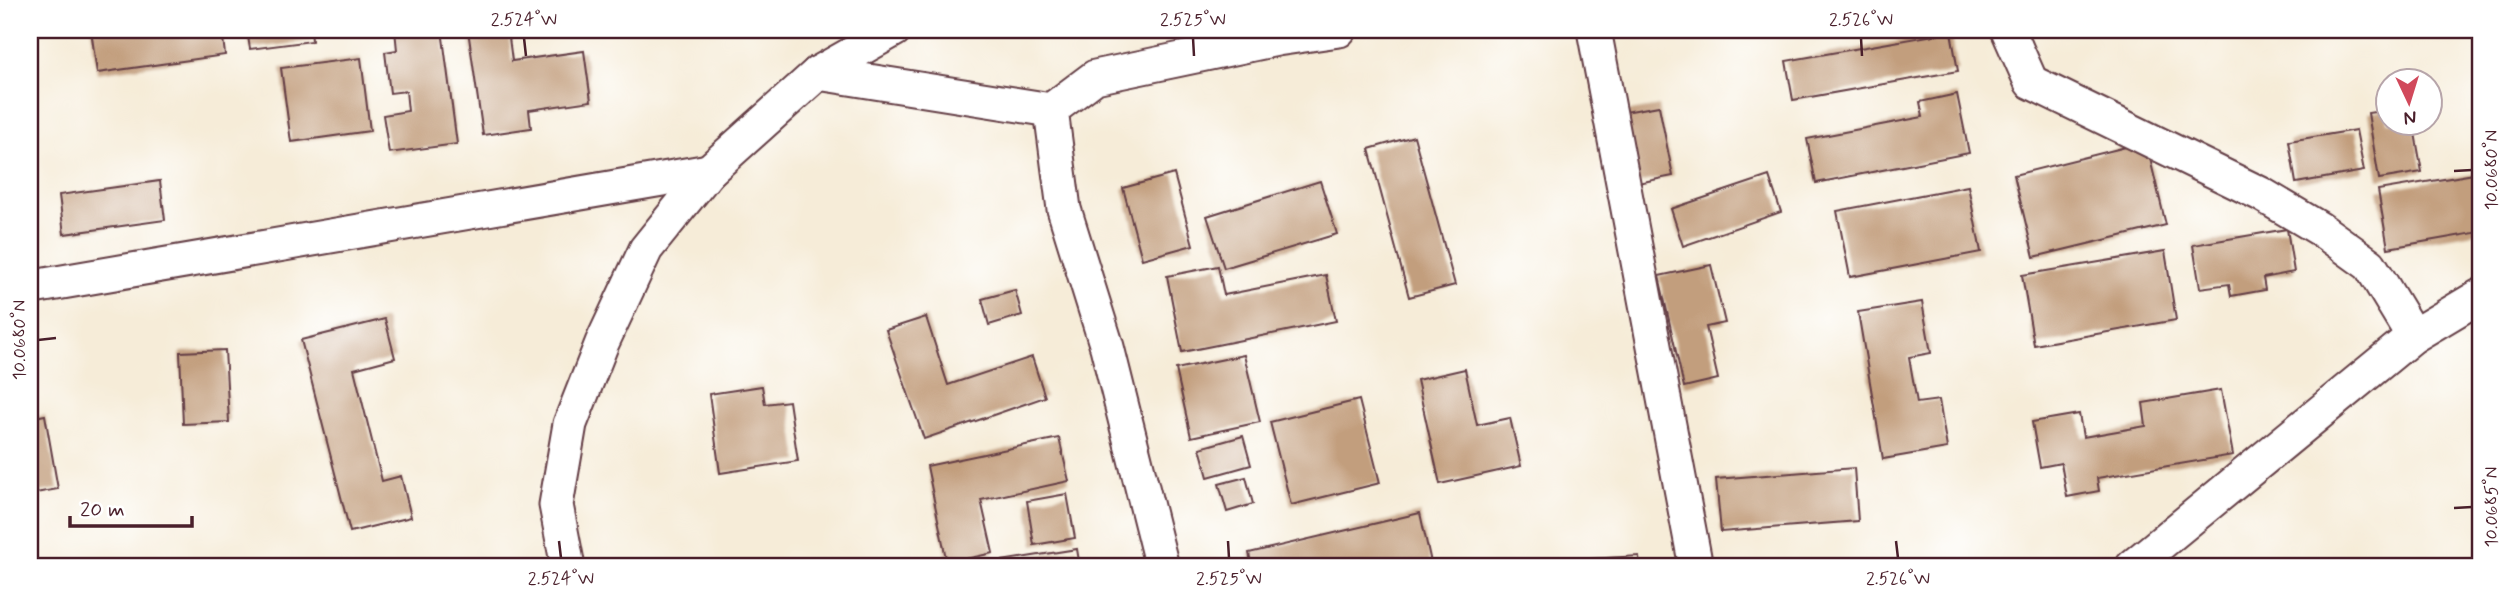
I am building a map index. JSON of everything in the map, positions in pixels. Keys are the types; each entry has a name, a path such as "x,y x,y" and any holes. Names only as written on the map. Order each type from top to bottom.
{"street":[{"path":"568,567 556,505 570,424 646,249 709,172 818,73 894,30"},
{"path":"818,73 1051,110 1094,77 1277,39 1339,30"},
{"path":"1594,30 1696,567"},
{"path":"2008,30 2031,82 2261,194 2320,229 2370,265 2413,336"},
{"path":"1051,110 1064,209 1107,347 1162,567"},
{"path":"30,284 39,286 709,172"},
{"path":"2132,567 2413,336 2480,296"}],"building":[{"path":"91,30 222,30 225,55 97,73"},
{"path":"247,30 311,30 312,41 250,49"},
{"path":"395,30 442,30 457,144 389,153 383,115 408,111 406,91 390,93 385,52 397,50"},
{"path":"468,30 508,30 512,61 584,51 591,101 529,110 531,128 483,135"},
{"path":"1951,32 1958,71 1793,100 1786,61"},
{"path":"361,58 370,131 291,142 281,68"},
{"path":"1957,94 1969,153 1816,183 1807,139 1923,117 1920,102"},
{"path":"1659,106 1673,176 1633,184 1619,113"},
{"path":"2374,112 2374,136 2416,136 2422,172 2379,179 2368,113"},
{"path":"2356,130 2364,171 2296,183 2289,141"},
{"path":"1414,136 1455,285 1409,297 1369,149"},
{"path":"2146,142 2166,225 2034,257 2014,175"},
{"path":"2480,173 2480,232 2388,248 2378,190"},
{"path":"1174,174 1193,245 1142,259 1123,188"},
{"path":"1769,176 1781,212 1683,246 1671,209"},
{"path":"160,181 165,220 64,234 59,195"},
{"path":"1320,181 1337,234 1224,268 1207,216"},
{"path":"1968,186 1981,252 1850,277 1837,211"},
{"path":"2287,229 2294,272 2263,278 2265,290 2231,296 2229,284 2200,288 2193,245"},
{"path":"2165,251 2176,320 2034,345 2022,275"},
{"path":"1711,265 1725,323 1706,327 1718,379 1684,387 1659,276"},
{"path":"1218,266 1224,295 1326,275 1336,321 1182,352 1167,276"},
{"path":"1015,290 1022,315 989,325 982,299"},
{"path":"1922,302 1931,353 1909,357 1917,403 1939,400 1947,448 1883,459 1858,312"},
{"path":"926,317 948,385 1032,357 1045,397 924,439 886,330"},
{"path":"385,319 395,358 354,369 382,481 401,476 411,517 350,532 301,340"},
{"path":"225,350 229,422 183,424 180,352"},
{"path":"1244,355 1260,422 1191,437 1176,369"},
{"path":"1465,369 1477,425 1510,418 1521,466 1440,484 1417,380"},
{"path":"762,386 765,404 789,401 798,461 720,473 709,394"},
{"path":"2221,390 2233,455 2097,478 2099,491 2067,497 2061,463 2040,467 2032,422 2079,414 2083,437 2146,426 2143,403"},
{"path":"1359,400 1380,483 1291,505 1270,422"},
{"path":"45,415 58,489 30,494 30,418"},
{"path":"1243,436 1251,465 1208,477 1200,448"},
{"path":"1059,438 1069,481 981,500 993,553 947,563 927,466"},
{"path":"1854,468 1858,521 1721,532 1716,479"},
{"path":"1246,477 1253,504 1227,512 1219,484"},
{"path":"1067,494 1075,538 1034,545 1027,501"},
{"path":"1420,513 1432,567 1252,567 1249,553"},
{"path":"1077,549 1080,567 970,567 970,566"},
{"path":"1639,556 1640,567 1522,567 1522,563"}]}
